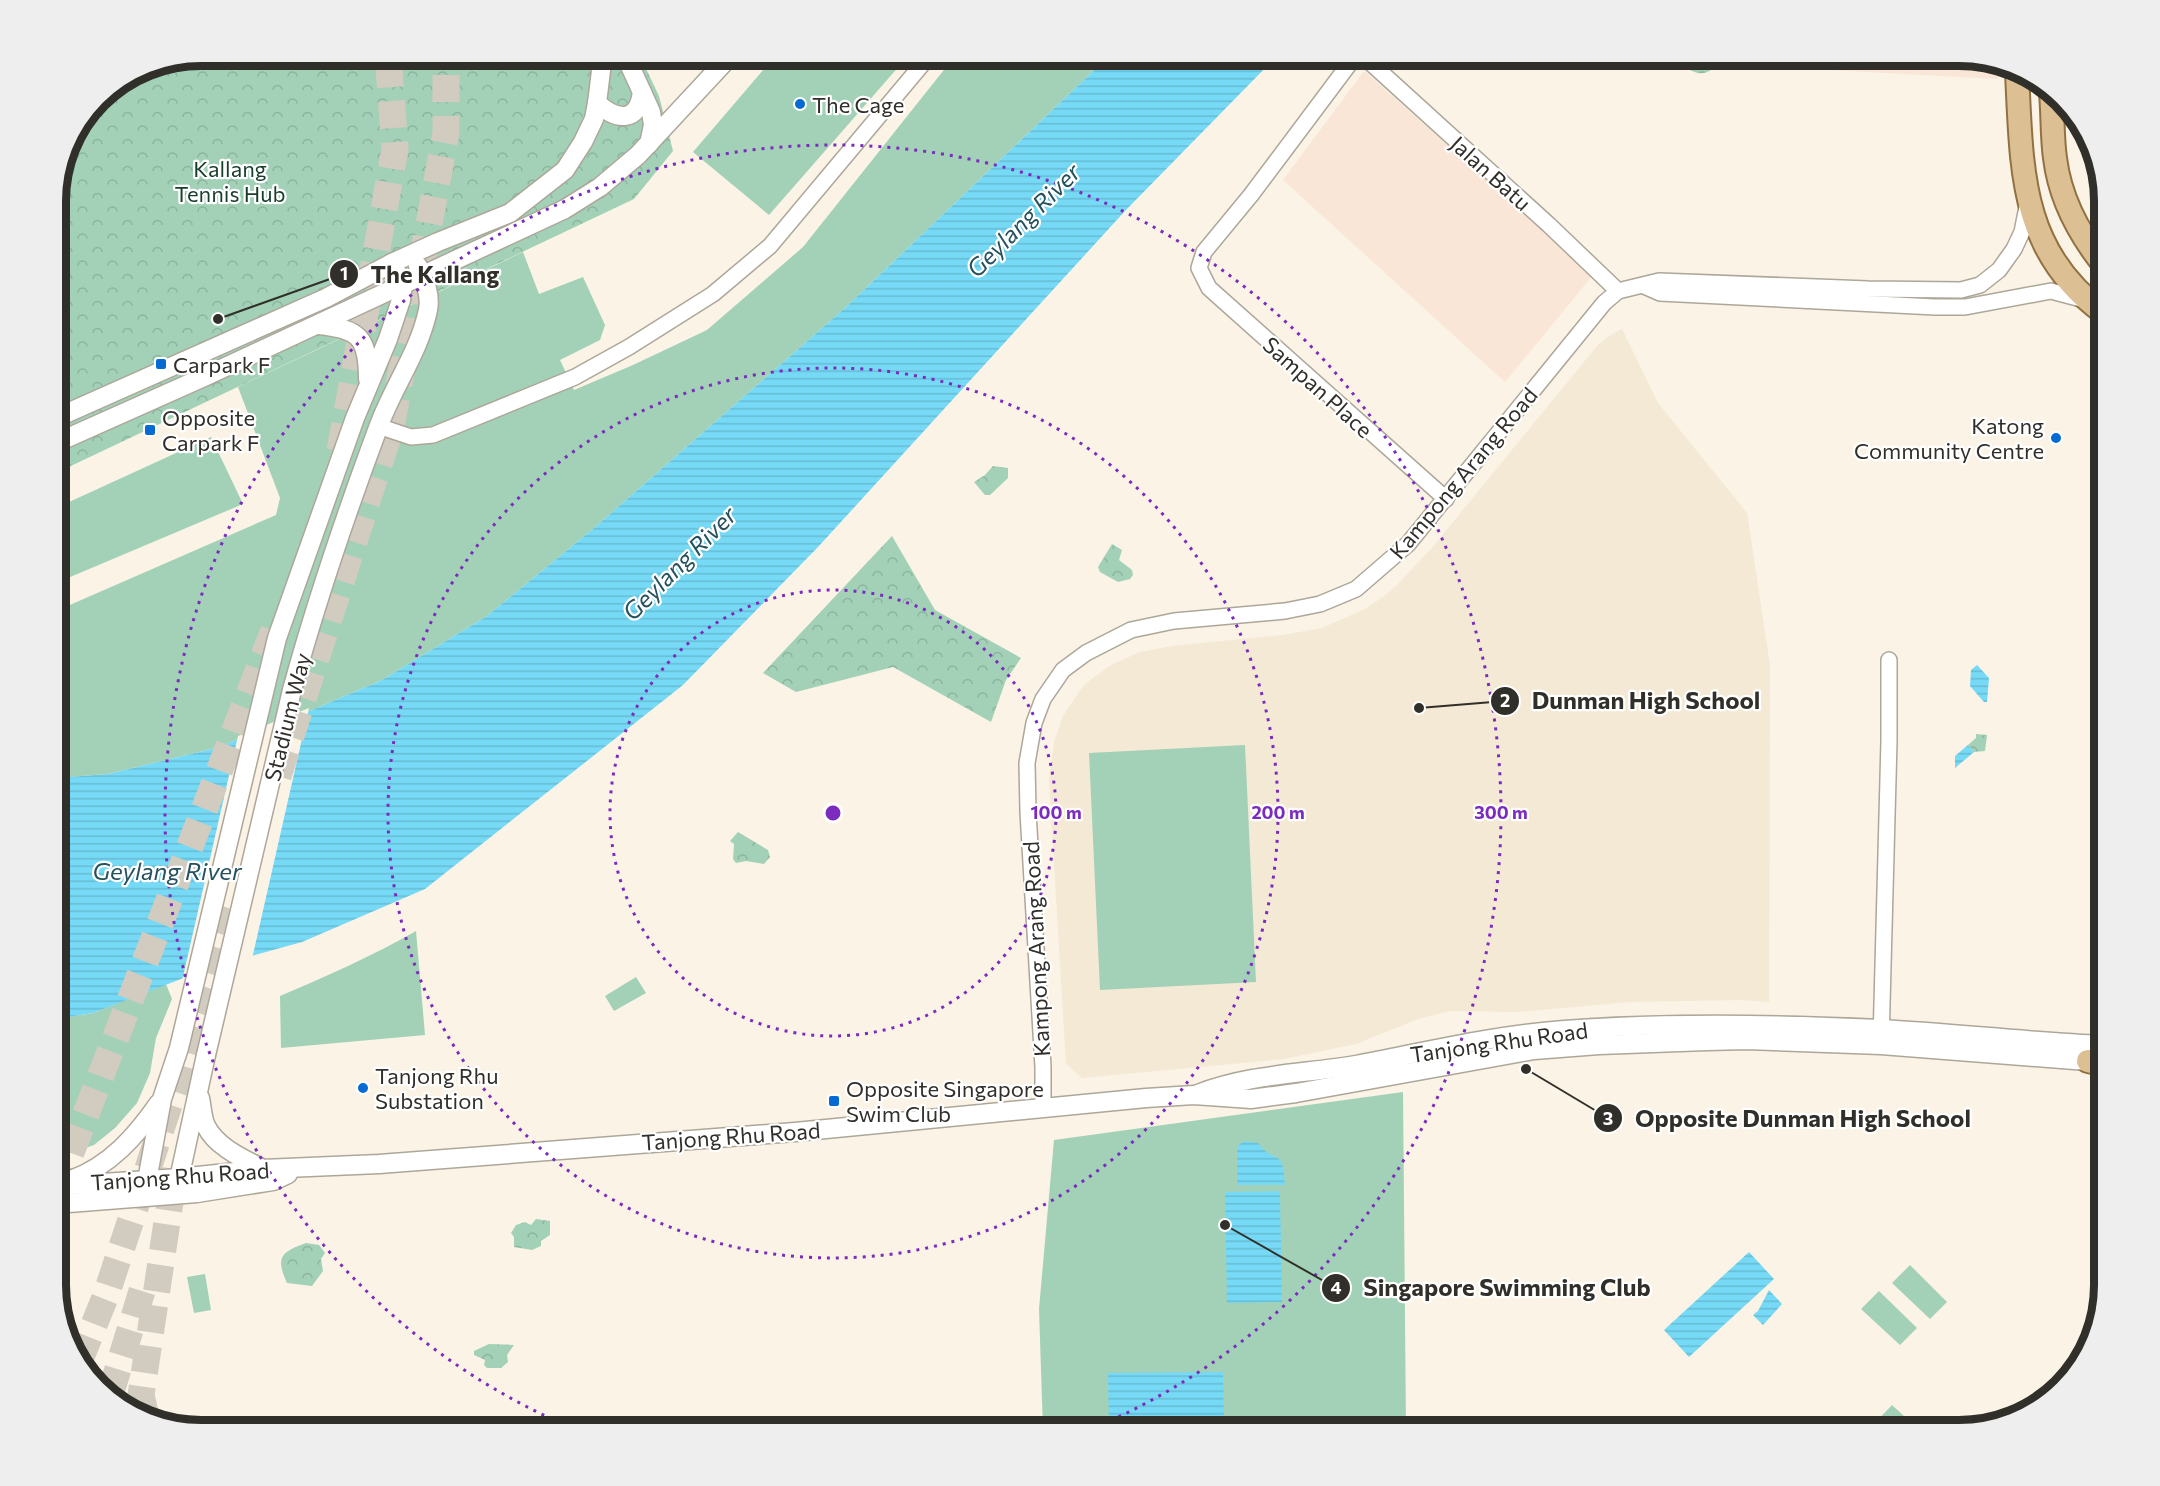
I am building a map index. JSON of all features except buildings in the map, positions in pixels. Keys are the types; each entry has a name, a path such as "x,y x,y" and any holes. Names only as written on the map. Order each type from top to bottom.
{"main road":[{"path":"2017,80 2022,159 2028,199 2036,225 2050,255 2075,288 2094,305"},
{"path":"2053,105 2055,159 2065,198 2081,234 2094,252"}],"street":[{"path":"66,414 326,298 392,263 510,213 565,170 583,142 594,119 600,66"},
{"path":"630,66 651,112 653,125 649,144"},
{"path":"66,438 565,209 600,187 649,144 722,66"},
{"path":"378,426 411,437 433,435 575,377 629,347 713,294 770,246 922,66"},
{"name":"Sampan Place","path":"1348,66 1251,195 1204,252 1199,268 1209,288 1446,499"},
{"name":"Jalan Batu","path":"1373,66 1549,225 1618,291"},
{"path":"597,103 608,113 618,117 628,116 636,111 641,102 642,92"},
{"path":"1618,291 1659,281 1961,290 1980,285 1990,278 2014,249 2022,232 2028,199"},
{"name":"Stadium Way","path":"178,1186 206,1055 292,690 306,640 378,426 416,346 428,309 428,293 423,276 412,254"},
{"path":"392,263 403,285"},
{"name":"Stadium Way","path":"145,1188 162,1099 179,1048 277,638 368,384 388,339 401,300 403,285"},
{"path":"1644,286 1660,293 1965,307 2051,291 2094,306"},
{"name":"Kampong Arang Road","path":"1043,1107 1043,1067 1027,763 1034,723 1043,699 1063,670 1086,653 1131,630 1174,621 1284,611 1320,604 1351,593 1408,544 1604,303 1618,291"},
{"path":"317,325 346,328 361,341 368,356 368,384"},
{"path":"1881,1037 1889,660"},
{"name":"Tanjong Rhu Road","path":"178,1186 263,1169 303,1168 784,1132 1194,1095 1248,1079 1354,1065 1515,1035 1562,1030 1706,1024 1881,1037 2094,1045"},
{"name":"Tanjong Rhu Road","path":"1881,1037 2094,1062"},
{"path":"198,1090 206,1126 218,1141 235,1154 263,1169"},
{"path":"66,1182 81,1177 114,1156 136,1136 162,1099"},
{"name":"Tanjong Rhu Road","path":"66,1186 145,1188 273,1180 303,1168"},
{"name":"Tanjong Rhu Road","path":"66,1202 145,1188"}],"shaded area":[{"path":"1756,66 1959,66 1997,72 1998,79"},
{"path":"1364,71 1593,275 1505,382 1283,180"},
{"path":"1622,329 1658,403 1747,513 1770,665 1769,1002 1742,1000 1630,1002 1518,1012 1450,1011 1418,1019 1356,1044 1284,1059 1082,1078 1066,1064 1049,780 1054,742 1063,716 1074,699 1085,684 1111,665 1140,652 1322,628 1365,609 1383,597 1431,549 1597,346 1607,337"}],"green space":[{"name":"Kallang Tennis Hub","path":"193,66 645,66 659,96 673,151 634,199 66,468 66,193 69,175 76,150 94,119 119,94 142,80 158,73"},
{"name":"The Cage","path":"766,66 899,66 769,215 693,152"},
{"path":"947,66 1099,66 846,307 594,528 487,616 382,680 216,748 108,774 66,777 66,607 276,515 280,498 238,387 523,252 539,294 583,277 605,325 600,340 560,360 574,390 707,330 803,247"},
{"path":"1684,66 1716,66 1705,73 1693,72"},
{"path":"211,437 243,504 66,579 66,503"},
{"path":"993,466 1008,468 1008,478 990,495 985,495 974,482"},
{"path":"892,536 935,610 1021,658 1006,680 991,722 893,667 796,692 763,673"},
{"path":"1112,544 1122,550 1119,560 1132,570 1133,575 1130,579 1118,582 1100,572 1098,567"},
{"path":"1976,734 1987,735 1985,751 1974,752 1968,745 1976,738"},
{"path":"1245,745 1256,982 1100,990 1089,753"},
{"path":"738,832 768,850 770,857 764,864 746,861 736,863 733,859 734,844 730,841"},
{"path":"416,931 425,1035 281,1048 280,996 383,949"},
{"path":"636,977 646,993 614,1011 605,996"},
{"path":"166,984 172,999 156,1038 150,1073 137,1103 115,1128 94,1145 66,1155 66,1017 93,1013"},
{"path":"1403,1092 1406,1420 1043,1420 1039,1309 1054,1140"},
{"path":"536,1219 550,1221 550,1235 541,1241 541,1246 532,1250 514,1247 514,1237 511,1233 516,1225 525,1222 531,1225"},
{"path":"306,1243 319,1245 325,1253 321,1259 323,1271 312,1286 287,1283 281,1261 291,1249"},
{"path":"1910,1265 1947,1302 1930,1319 1892,1283"},
{"path":"205,1274 211,1310 194,1313 187,1277"},
{"path":"1879,1291 1917,1328 1900,1345 1861,1309"},
{"path":"489,1344 514,1345 507,1355 508,1362 501,1368 487,1368 484,1365 485,1360 474,1355 474,1351"},
{"path":"1892,1405 1908,1420 1878,1420"}],"water":[{"name":"Geylang River","path":"1099,66 1267,66 1125,211 818,547 683,685 425,889 302,942 212,967 93,1013 66,1017 66,777 108,774 216,748 382,680 487,616 594,528 846,307"},
{"path":"1977,665 1989,678 1987,702 1984,702 1970,686 1971,670"},
{"path":"1968,745 1974,752 1955,768 1955,756"},
{"path":"1244,1141 1258,1143 1269,1154 1280,1160 1285,1185 1237,1185 1237,1147"},
{"path":"1280,1191 1282,1302 1227,1303 1225,1192"},
{"path":"1749,1252 1774,1279 1689,1357 1664,1330"},
{"path":"1769,1290 1782,1304 1763,1325 1753,1315 1758,1311"},
{"path":"1223,1372 1224,1420 1109,1420 1108,1373"}],"pier":[{"path":"309,708 252,959 182,981 238,736"}],"tunnel":[{"path":"340,451 395,149 389,66"},
{"path":"278,776 391,427 446,133 446,66"},
{"path":"66,1165 276,625"},
{"path":"83,1351 106,1295 234,909"},
{"path":"144,1407 141,1395 175,1169"},
{"path":"113,1386 142,1291"}],"place":[{"name":"The Cage","path":"800,104"},
{"name":"The Kallang","path":"218,319"},
{"name":"Carpark F","path":"161,364"},
{"name":"Opposite Carpark F","path":"150,430"},
{"name":"Katong Community Centre","path":"2056,438"},
{"name":"Dunman High School","path":"1419,708"},
{"name":"Opposite Dunman High School","path":"1526,1069"},
{"name":"Tanjong Rhu Substation","path":"363,1088"},
{"name":"Opposite Singapore Swim Club","path":"834,1101"},
{"name":"Singapore Swimming Club","path":"1225,1225"}]}
